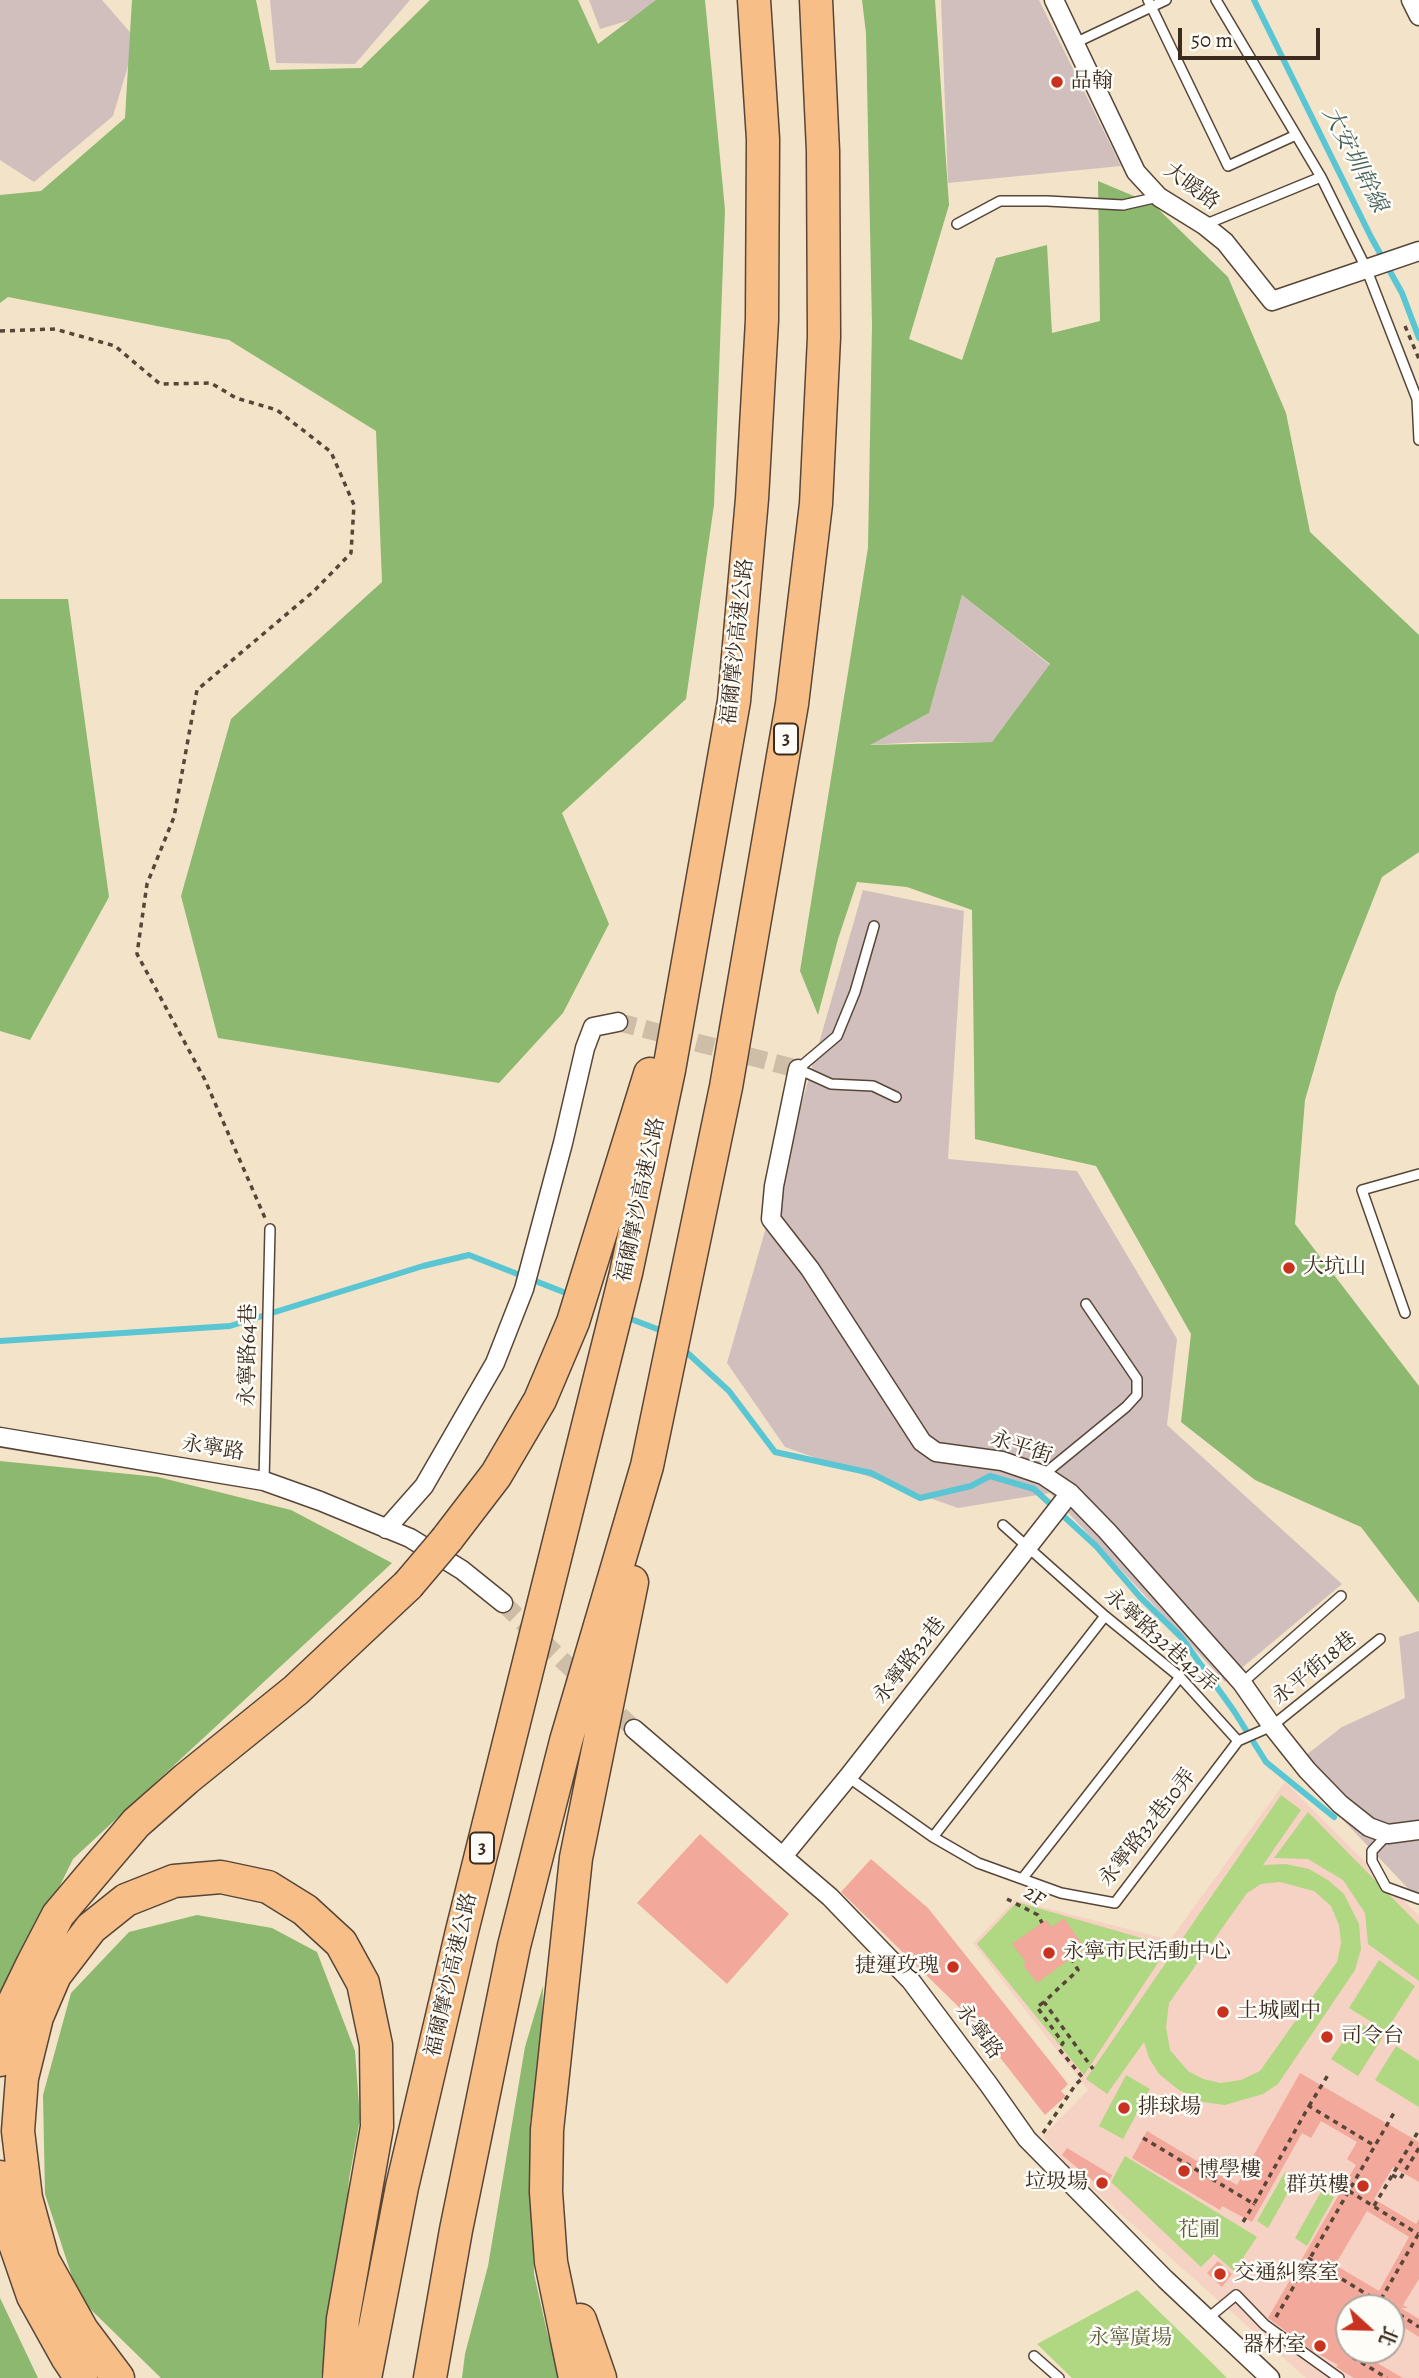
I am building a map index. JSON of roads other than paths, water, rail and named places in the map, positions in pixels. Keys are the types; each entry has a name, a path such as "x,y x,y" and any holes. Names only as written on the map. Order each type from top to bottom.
{"highway":[{"name":"福爾摩沙高速公路","path":"365,2378 402,2188 462,1931 616,1313 669,1070 734,701 752,499 762,320 763,139 754,0"},
{"name":"3","path":"430,2378 456,2230 514,1946 566,1741 646,1466 726,1087 792,704 816,504 824,337 823,151 816,0"},
{"path":"0,2060 15,2000 58,1915 136,1823 296,1690 408,1586 496,1475 540,1400 581,1299 653,1065 734,701"},
{"path":"575,2378 550,2251 546,2180 547,2130 576,1858 636,1558 646,1466"},
{"path":"118,2378 82,2330 43,2260 26,2198 18,2131 22,2078 37,2017 55,1975 91,1928 126,1900 174,1881 221,1877 268,1887 305,1910 341,1943 363,1983 376,2045 377,2127 343,2319 339,2378"},
{"path":"554,2078 556,2144 564,2232 581,2324 600,2378"},
{"path":"0,2177 5,2215 33,2296 67,2357 82,2378"}],"street":[{"name":"大暖路","path":"1054,0 1136,172 1159,197 1204,225 1225,242 1272,301 1370,266"},
{"path":"1411,0 1419,16"},
{"path":"1370,266 1413,253"},
{"path":"386,1529 424,1486 495,1363 524,1289 585,1048 593,1027 618,1022"},
{"name":"永平街","path":"798,1069 774,1186 771,1219 810,1269 922,1442 936,1452 1002,1461 1043,1475 1070,1493 1242,1683 1307,1770 1340,1804 1368,1827 1388,1834"},
{"name":"永寧路","path":"0,1437 264,1481 320,1500 410,1538 462,1570 503,1603"},
{"name":"永寧路32巷","path":"783,1855 848,1777 1070,1493"},
{"name":"永寧路","path":"634,1729 830,1897 911,1982 1033,2146 1270,2378"},
{"path":"1388,1834 1419,1830"}],"lane":[{"path":"1075,43 1149,4 1166,0"},
{"path":"1216,0 1321,177 1370,266 1417,399 1419,440"},
{"path":"1149,4 1228,166 1296,135"},
{"path":"1204,225 1321,177"},
{"path":"957,224 1000,201 1124,205 1159,197"},
{"path":"874,926 855,992 837,1036 798,1069 831,1084 873,1086 896,1097"},
{"path":"1405,1312 1362,1190 1419,1174"},
{"name":"永寧路64巷","path":"264,1481 270,1229"},
{"path":"1043,1475 1137,1395 1137,1379 1086,1304"},
{"name":"永寧路32巷42弄","path":"1003,1525 1105,1616 1180,1677 1238,1741"},
{"path":"1242,1683 1341,1596"},
{"path":"933,1837 1105,1616"},
{"name":"永平街18巷","path":"1272,1726 1380,1639"},
{"path":"1022,1879 1180,1677"},
{"path":"1238,1741 1272,1726"},
{"name":"永寧路32巷10弄","path":"848,1777 933,1837 978,1863 1061,1893 1115,1903 1238,1741"},
{"path":"1388,1834 1372,1851 1371,1860 1386,1887 1419,1899"},
{"path":"1207,2319 1236,2295 1265,2325 1339,2378"},
{"path":"1034,2356 1059,2378"}],"waterway":[{"name":"大安圳幹線","path":"1254,0 1371,237 1402,293 1419,338"},
{"path":"0,1341 230,1326 423,1266 469,1255 571,1295"},
{"path":"623,1316 665,1332"},
{"path":"681,1347 729,1391 775,1452 871,1473 920,1498 971,1486 990,1476 1034,1489 1096,1546 1140,1597 1181,1637 1234,1711 1266,1762 1334,1817"}],"tunnel":[{"path":"618,1022 798,1069"},
{"path":"503,1603 634,1729"}],"place":[{"name":"品翰","path":"1057,82"},
{"name":"大坑山","path":"1289,1268"},
{"name":"永寧市民活動中心","path":"1049,1953"},
{"name":"捷運玫瑰","path":"953,1967"},
{"name":"土城國中","path":"1223,2012"},
{"name":"司令台","path":"1327,2037"},
{"name":"排球場","path":"1124,2108"},
{"name":"博學樓","path":"1184,2171"},
{"name":"垃圾場","path":"1102,2183"},
{"name":"群英樓","path":"1363,2186"},
{"name":"交通糾察室","path":"1220,2274"},
{"name":"器材室","path":"1320,2346"}],"park label":[{"name":"花圃","path":"1199,2231"},
{"name":"永寧廣場","path":"1130,2339"}]}
